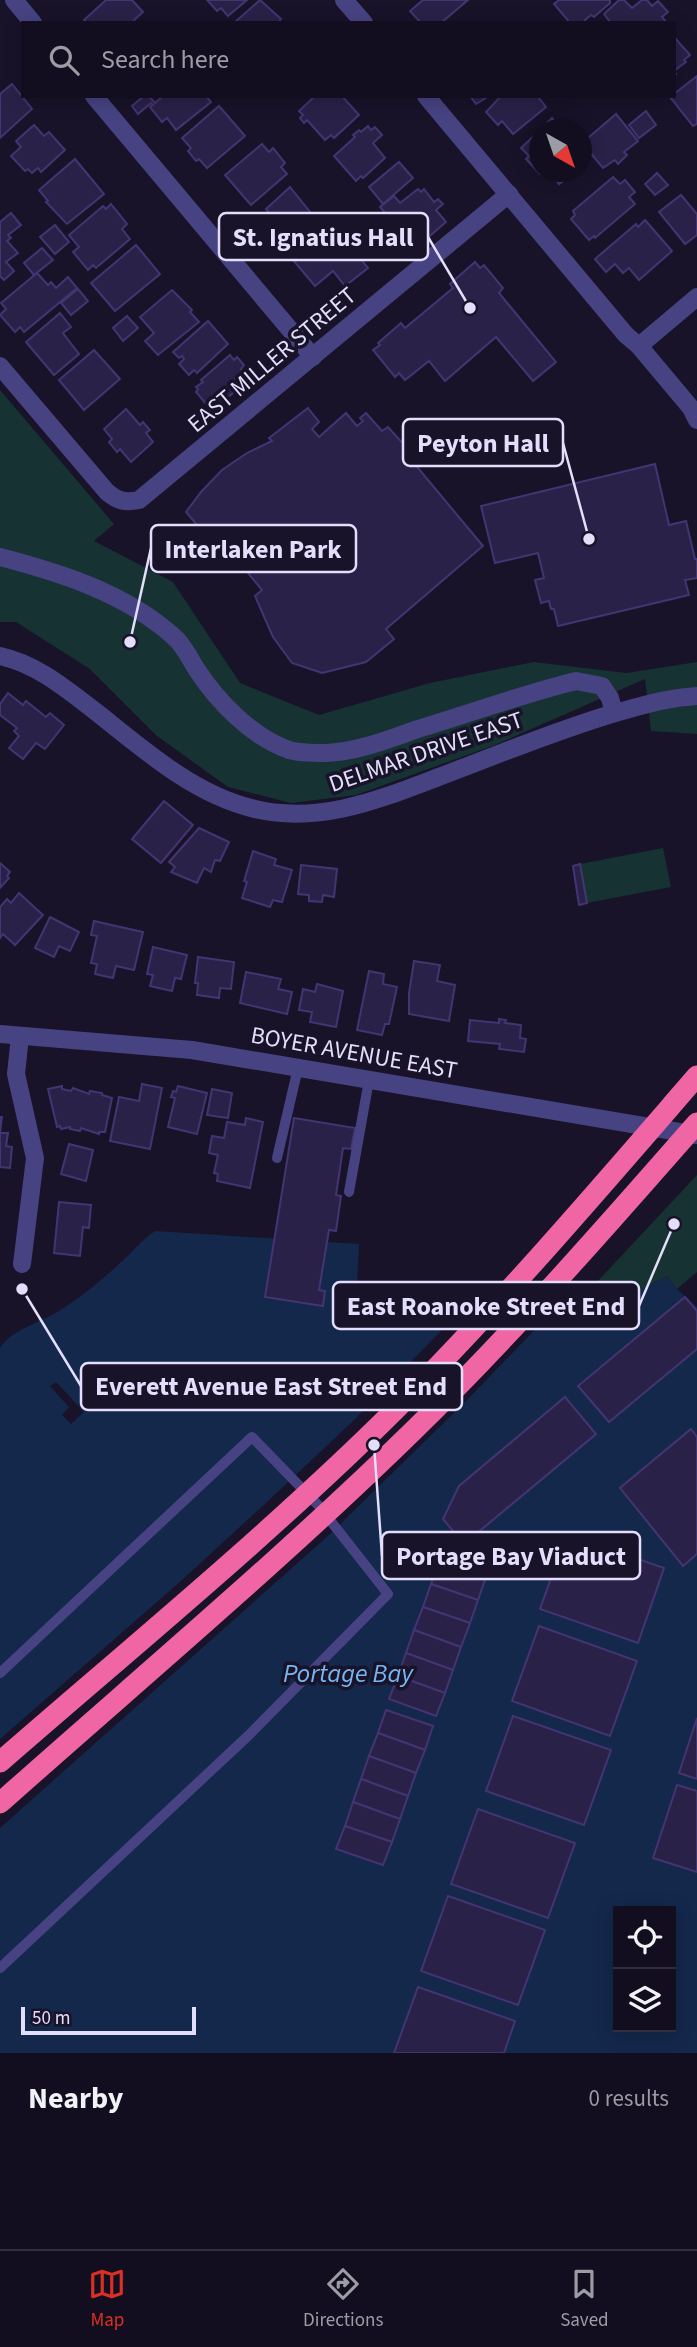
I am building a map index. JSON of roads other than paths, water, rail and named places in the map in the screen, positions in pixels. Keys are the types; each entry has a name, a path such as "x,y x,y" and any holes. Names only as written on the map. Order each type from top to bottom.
{"highway":[{"path":"0,1762 310,1490 396,1408 553,1241 697,1076"},
{"path":"0,1803 300,1536 414,1430 516,1326 697,1123"}],"street":[{"path":"14,0 31,21"},
{"path":"344,0 362,21"},
{"path":"96,98 313,357"},
{"path":"428,98 694,414"},
{"name":"EAST MILLER STREET","path":"0,366 107,492 116,500 127,503 139,500 509,194"},
{"path":"639,346 697,297"},
{"path":"0,557 72,578 116,598 152,620 175,637 189,653 196,669 239,718 261,735 290,751 327,753 373,744 576,681 602,686 610,698 614,713"},
{"name":"DELMAR DRIVE EAST","path":"0,656 28,666 50,678 201,788 237,804 303,814 353,808 576,724 668,698 697,696"},
{"name":"BOYER AVENUE EAST","path":"0,1034 158,1046 697,1135"},
{"path":"20,1036 16,1074 35,1158 22,1264"}],"lane":[{"path":"277,1158 298,1068"},
{"path":"349,1192 369,1080"},
{"path":"0,1673 252,1437 318,1505 388,1594 249,1735 0,1968"}],"water":[{"name":"Portage Bay","path":"155,1231 359,1244 356,1304 422,1317 511,1280 571,1330 667,1276 697,1307 697,2053 0,2053 0,1348 19,1331 59,1311 82,1295"}],"place":[{"name":"St. Ignatius Hall","path":"470,308"},
{"name":"Peyton Hall","path":"589,539"},
{"name":"Interlaken Park","path":"130,642"},
{"name":"East Roanoke Street End","path":"674,1224"},
{"name":"Everett Avenue East Street End","path":"22,1289"},
{"name":"Portage Bay Viaduct","path":"374,1445"}]}
